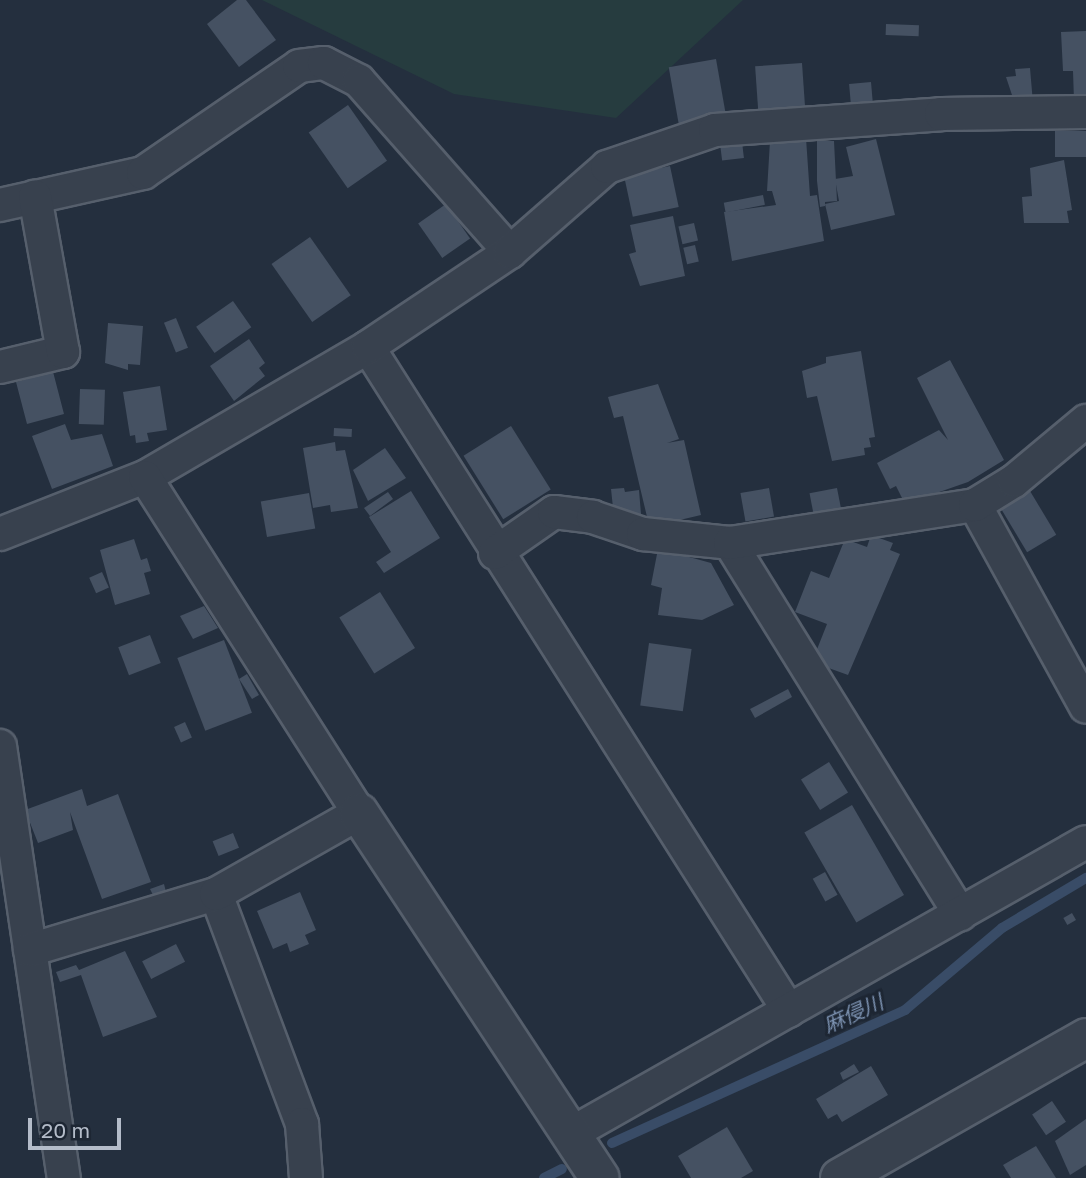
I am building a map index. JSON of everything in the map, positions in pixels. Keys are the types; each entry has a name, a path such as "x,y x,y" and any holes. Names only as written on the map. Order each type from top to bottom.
{"street":[{"path":"0,205 143,173 299,66 324,63 359,81 510,252"},
{"path":"0,534 145,477 368,347 510,252 607,167 715,130 941,114 1086,113"},
{"path":"0,368 63,352 35,196"},
{"path":"368,347 495,553 789,1011"},
{"path":"495,553 554,512 593,517 643,534 730,543 975,505 1014,481 1086,421"},
{"path":"145,477 359,813 574,1132 600,1178"},
{"path":"975,505 1086,707"},
{"path":"730,543 960,914"},
{"path":"0,746 64,1178"},
{"path":"30,950 216,894 359,813"},
{"path":"574,1132 1086,842"},
{"path":"216,894 302,1124 306,1178"},
{"path":"840,1178 1086,1038"}],"green space":[{"path":"262,0 743,0 616,118 454,94"}],"building":[{"path":"237,0 246,0 276,40 239,67 207,24"},
{"path":"886,24 919,25 919,36 886,35"},
{"path":"1086,31 1086,101 1074,101 1073,71 1063,71 1061,32"},
{"path":"716,59 726,117 679,125 669,67"},
{"path":"802,63 805,112 759,115 755,66"},
{"path":"1030,68 1033,103 1015,104 1006,77 1016,76 1015,69"},
{"path":"871,82 873,105 851,107 849,84"},
{"path":"348,105 387,161 348,188 309,133"},
{"path":"1055,131 1086,131 1086,157 1055,157"},
{"path":"806,138 810,196 817,195 824,241 732,261 724,212 776,205 772,191 767,191 770,141"},
{"path":"876,139 895,215 831,230 825,204 839,201 835,179 853,176 846,147"},
{"path":"817,141 834,141 837,201 825,202 825,206 820,207 817,181"},
{"path":"742,142 744,158 722,161 720,145"},
{"path":"1064,160 1072,210 1067,211 1069,223 1024,223 1022,197 1032,196 1030,168"},
{"path":"670,166 679,207 633,217 624,176"},
{"path":"763,195 765,205 726,212 724,203"},
{"path":"446,204 470,238 442,258 418,224"},
{"path":"673,216 685,276 640,286 629,254 636,252 630,225"},
{"path":"694,223 698,241 682,244 678,227"},
{"path":"310,237 351,295 312,322 271,264"},
{"path":"695,245 699,262 687,264 683,248"},
{"path":"233,301 251,327 214,353 196,327"},
{"path":"176,318 188,348 176,353 164,323"},
{"path":"108,323 143,326 140,365 128,364 128,370 105,363"},
{"path":"249,339 265,363 259,368 265,376 234,401 210,366"},
{"path":"861,351 875,437 869,438 871,447 864,448 865,455 832,461 817,396 807,398 802,371 826,363 826,357"},
{"path":"950,360 1004,460 968,482 905,504 896,486 890,489 877,463 939,430 948,440 917,378"},
{"path":"51,364 64,414 27,424 16,382 31,378 28,370"},
{"path":"658,384 679,439 667,443 684,440 701,515 667,523 666,518 648,521 623,416 614,418 608,397"},
{"path":"160,386 167,430 147,433 149,441 136,443 135,435 130,436 123,392"},
{"path":"80,389 105,390 104,425 79,424"},
{"path":"65,424 71,440 102,434 113,466 52,489 32,436"},
{"path":"511,426 551,490 503,519 464,456"},
{"path":"334,428 352,429 352,437 334,436"},
{"path":"335,442 336,451 345,450 358,508 331,512 330,505 313,508 303,448"},
{"path":"385,448 406,478 368,501 353,470"},
{"path":"624,488 625,492 639,490 641,514 614,517 611,489"},
{"path":"769,488 774,517 745,522 740,493"},
{"path":"837,488 841,509 814,514 810,493"},
{"path":"411,491 440,538 384,573 376,562 391,552 369,517"},
{"path":"1030,491 1056,535 1027,552 1001,509"},
{"path":"388,492 393,499 370,516 364,508"},
{"path":"309,493 315,528 267,537 261,502"},
{"path":"871,535 893,543 890,550 900,554 848,675 812,662 827,624 795,612 811,571 829,578 845,539 867,547"},
{"path":"134,539 141,560 147,558 151,571 144,573 150,594 115,605 100,550"},
{"path":"671,552 711,563 734,605 702,620 658,615 662,588 651,585 657,554"},
{"path":"102,572 109,588 96,593 89,578"},
{"path":"380,592 415,648 374,673 339,617"},
{"path":"204,606 218,628 193,639 180,616"},
{"path":"150,635 161,663 129,675 118,647"},
{"path":"224,640 252,713 205,731 177,658"},
{"path":"649,643 692,649 683,711 640,705"},
{"path":"247,674 259,695 252,699 239,679"},
{"path":"788,689 792,697 755,718 750,709"},
{"path":"185,722 192,738 181,742 174,727"},
{"path":"829,762 848,793 820,810 801,779"},
{"path":"82,789 87,806 118,794 151,882 102,899 70,812 73,830 38,843 25,810"},
{"path":"852,805 904,895 856,923 804,832"},
{"path":"233,833 239,848 219,856 213,841"},
{"path":"825,872 838,895 825,902 813,879"},
{"path":"164,884 166,892 154,897 150,889"},
{"path":"300,892 316,930 305,935 309,944 290,952 287,943 273,949 257,911"},
{"path":"1072,913 1076,920 1067,925 1063,918"},
{"path":"176,944 185,962 151,979 142,961"},
{"path":"125,951 157,1017 103,1037 81,975 60,982 56,972 76,965 79,970"},
{"path":"854,1064 859,1072 843,1080 840,1073"},
{"path":"871,1066 888,1095 842,1122 837,1114 828,1119 816,1099"},
{"path":"1052,1101 1066,1122 1046,1135 1032,1114"},
{"path":"1086,1119 1086,1165 1070,1175 1055,1141"},
{"path":"727,1127 753,1171 741,1178 691,1178 678,1156"},
{"path":"1036,1146 1056,1178 1011,1178 1003,1165"}],"waterway":[{"name":"麻侵川","path":"612,1143 905,1010 1002,928 1086,878"},
{"name":"麻侵川","path":"544,1178 562,1169"}]}
